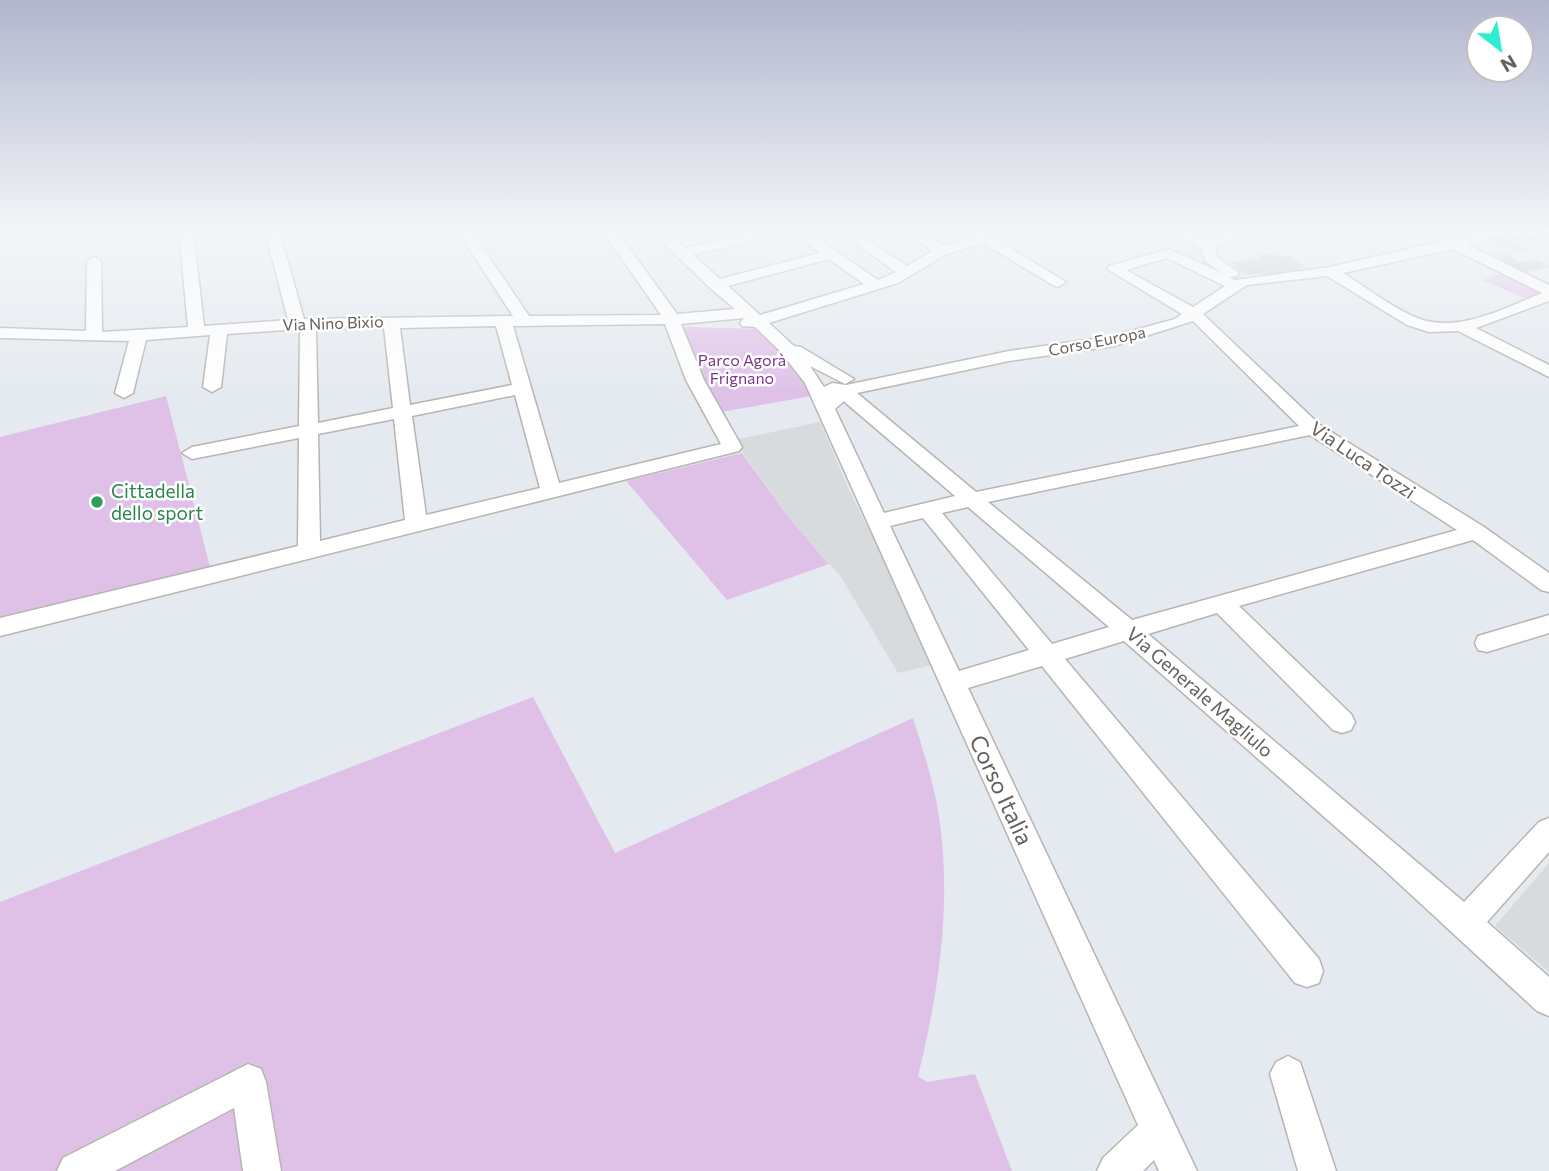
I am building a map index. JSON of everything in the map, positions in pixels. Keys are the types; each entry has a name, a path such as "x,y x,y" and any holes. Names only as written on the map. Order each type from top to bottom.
{"street":[{"path":"94,285 94,337"},
{"path":"191,285 196,331"},
{"path":"290,285 303,324 309,551"},
{"path":"500,285 524,321"},
{"path":"0,627 732,447 695,380 671,318 648,285"},
{"name":"Corso Italia","path":"715,285 786,346 813,382 1178,1171"},
{"name":"Via Nino Bixio","path":"0,333 139,336 303,324 391,321 671,318 733,324 754,317 769,317 876,285"},
{"name":"Via Luca Tozzi","path":"1141,285 1194,314 1313,429 1476,532 1549,584"},
{"name":"Corso Europa","path":"854,385 1009,356 1114,341 1181,322 1237,285"},
{"path":"1352,285 1414,322 1436,327 1491,318 1549,294"},
{"path":"1531,285 1549,294"},
{"path":"391,321 415,523"},
{"path":"503,321 520,389 551,491"},
{"path":"1460,325 1549,372"},
{"path":"212,387 219,329"},
{"path":"124,393 139,336"},
{"path":"786,346 854,385"},
{"path":"813,382 854,385"},
{"path":"826,407 835,397 854,385"},
{"name":"Via Generale Magliulo","path":"854,385 853,400 1129,631 1549,999"},
{"path":"192,453 520,389"},
{"path":"877,522 1313,429"},
{"path":"929,511 1307,971"},
{"path":"951,683 1476,532"},
{"path":"1222,603 1342,722"},
{"path":"1487,643 1549,624"},
{"path":"1465,923 1549,831"},
{"path":"1288,1074 1317,1171"},
{"path":"76,1171 248,1083 262,1171"},
{"path":"1116,1171 1159,1130"}],"shaded area":[{"path":"820,422 850,492 937,664 898,673 841,577 789,518 734,440"},
{"path":"1549,863 1549,972 1495,926"}],"green space":[{"path":"1493,285 1529,285 1545,293 1529,300"},
{"name":"Parco Agorà Frignano","path":"683,327 762,329 800,370 812,396 716,413 684,336"},
{"name":"Cittadella dello sport","path":"166,396 210,567 0,619 0,437"},
{"path":"742,453 789,518 829,564 727,600 626,481"},
{"path":"533,697 615,853 913,718 937,804 944,882 944,915 937,980 918,1076 927,1082 975,1074 1012,1171 0,1171 0,902"}],"place":[{"name":"Cittadella dello sport","path":"97,502"}]}
